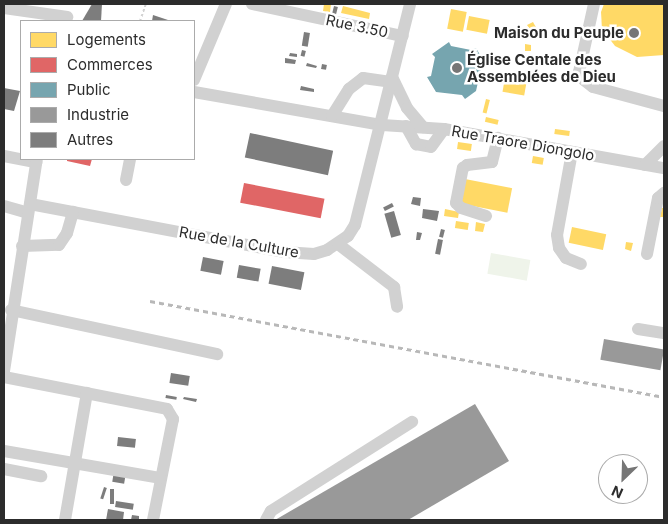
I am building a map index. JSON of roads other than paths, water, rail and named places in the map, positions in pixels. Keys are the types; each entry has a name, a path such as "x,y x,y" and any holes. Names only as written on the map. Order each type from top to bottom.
{"street":[{"path":"4,8 67,19 69,4"},
{"path":"195,78 226,4"},
{"name":"Rue 3.50","path":"252,4 403,36"},
{"name":"Rue de la Culture","path":"4,206 73,212 284,252 314,254 338,244 355,225 382,124 410,4"},
{"path":"594,4 579,72 584,80 593,87 664,106"},
{"path":"332,116 349,89 363,78 392,80 407,108 423,127"},
{"path":"195,92 382,124"},
{"name":"Rue Traore Diongolo","path":"382,124 444,129 664,168"},
{"path":"406,126 416,144 431,147 444,129"},
{"path":"486,216 461,208 456,203 463,168 467,165 492,162 498,138"},
{"path":"645,165 664,146"},
{"path":"572,152 557,235 559,248 566,258 581,264"},
{"path":"4,156 20,158"},
{"path":"5,365 11,310 37,160"},
{"path":"126,180 130,160"},
{"path":"646,254 658,198 664,193"},
{"path":"22,246 52,248 59,245 67,233 73,212"},
{"path":"338,244 394,287 397,307"},
{"path":"11,310 217,354"},
{"path":"638,329 664,333"},
{"path":"4,378 161,405 173,419 153,520"},
{"path":"65,520 87,393"},
{"path":"266,520 271,512 412,422"},
{"path":"4,451 160,478"},
{"path":"4,468 41,476"}],"railway":[{"path":"150,301 664,397"}],"place":[{"name":"Maison du Peuple","path":"634,33"},
{"name":"Église Centale des Assemblées de Dieu","path":"457,68"}]}
